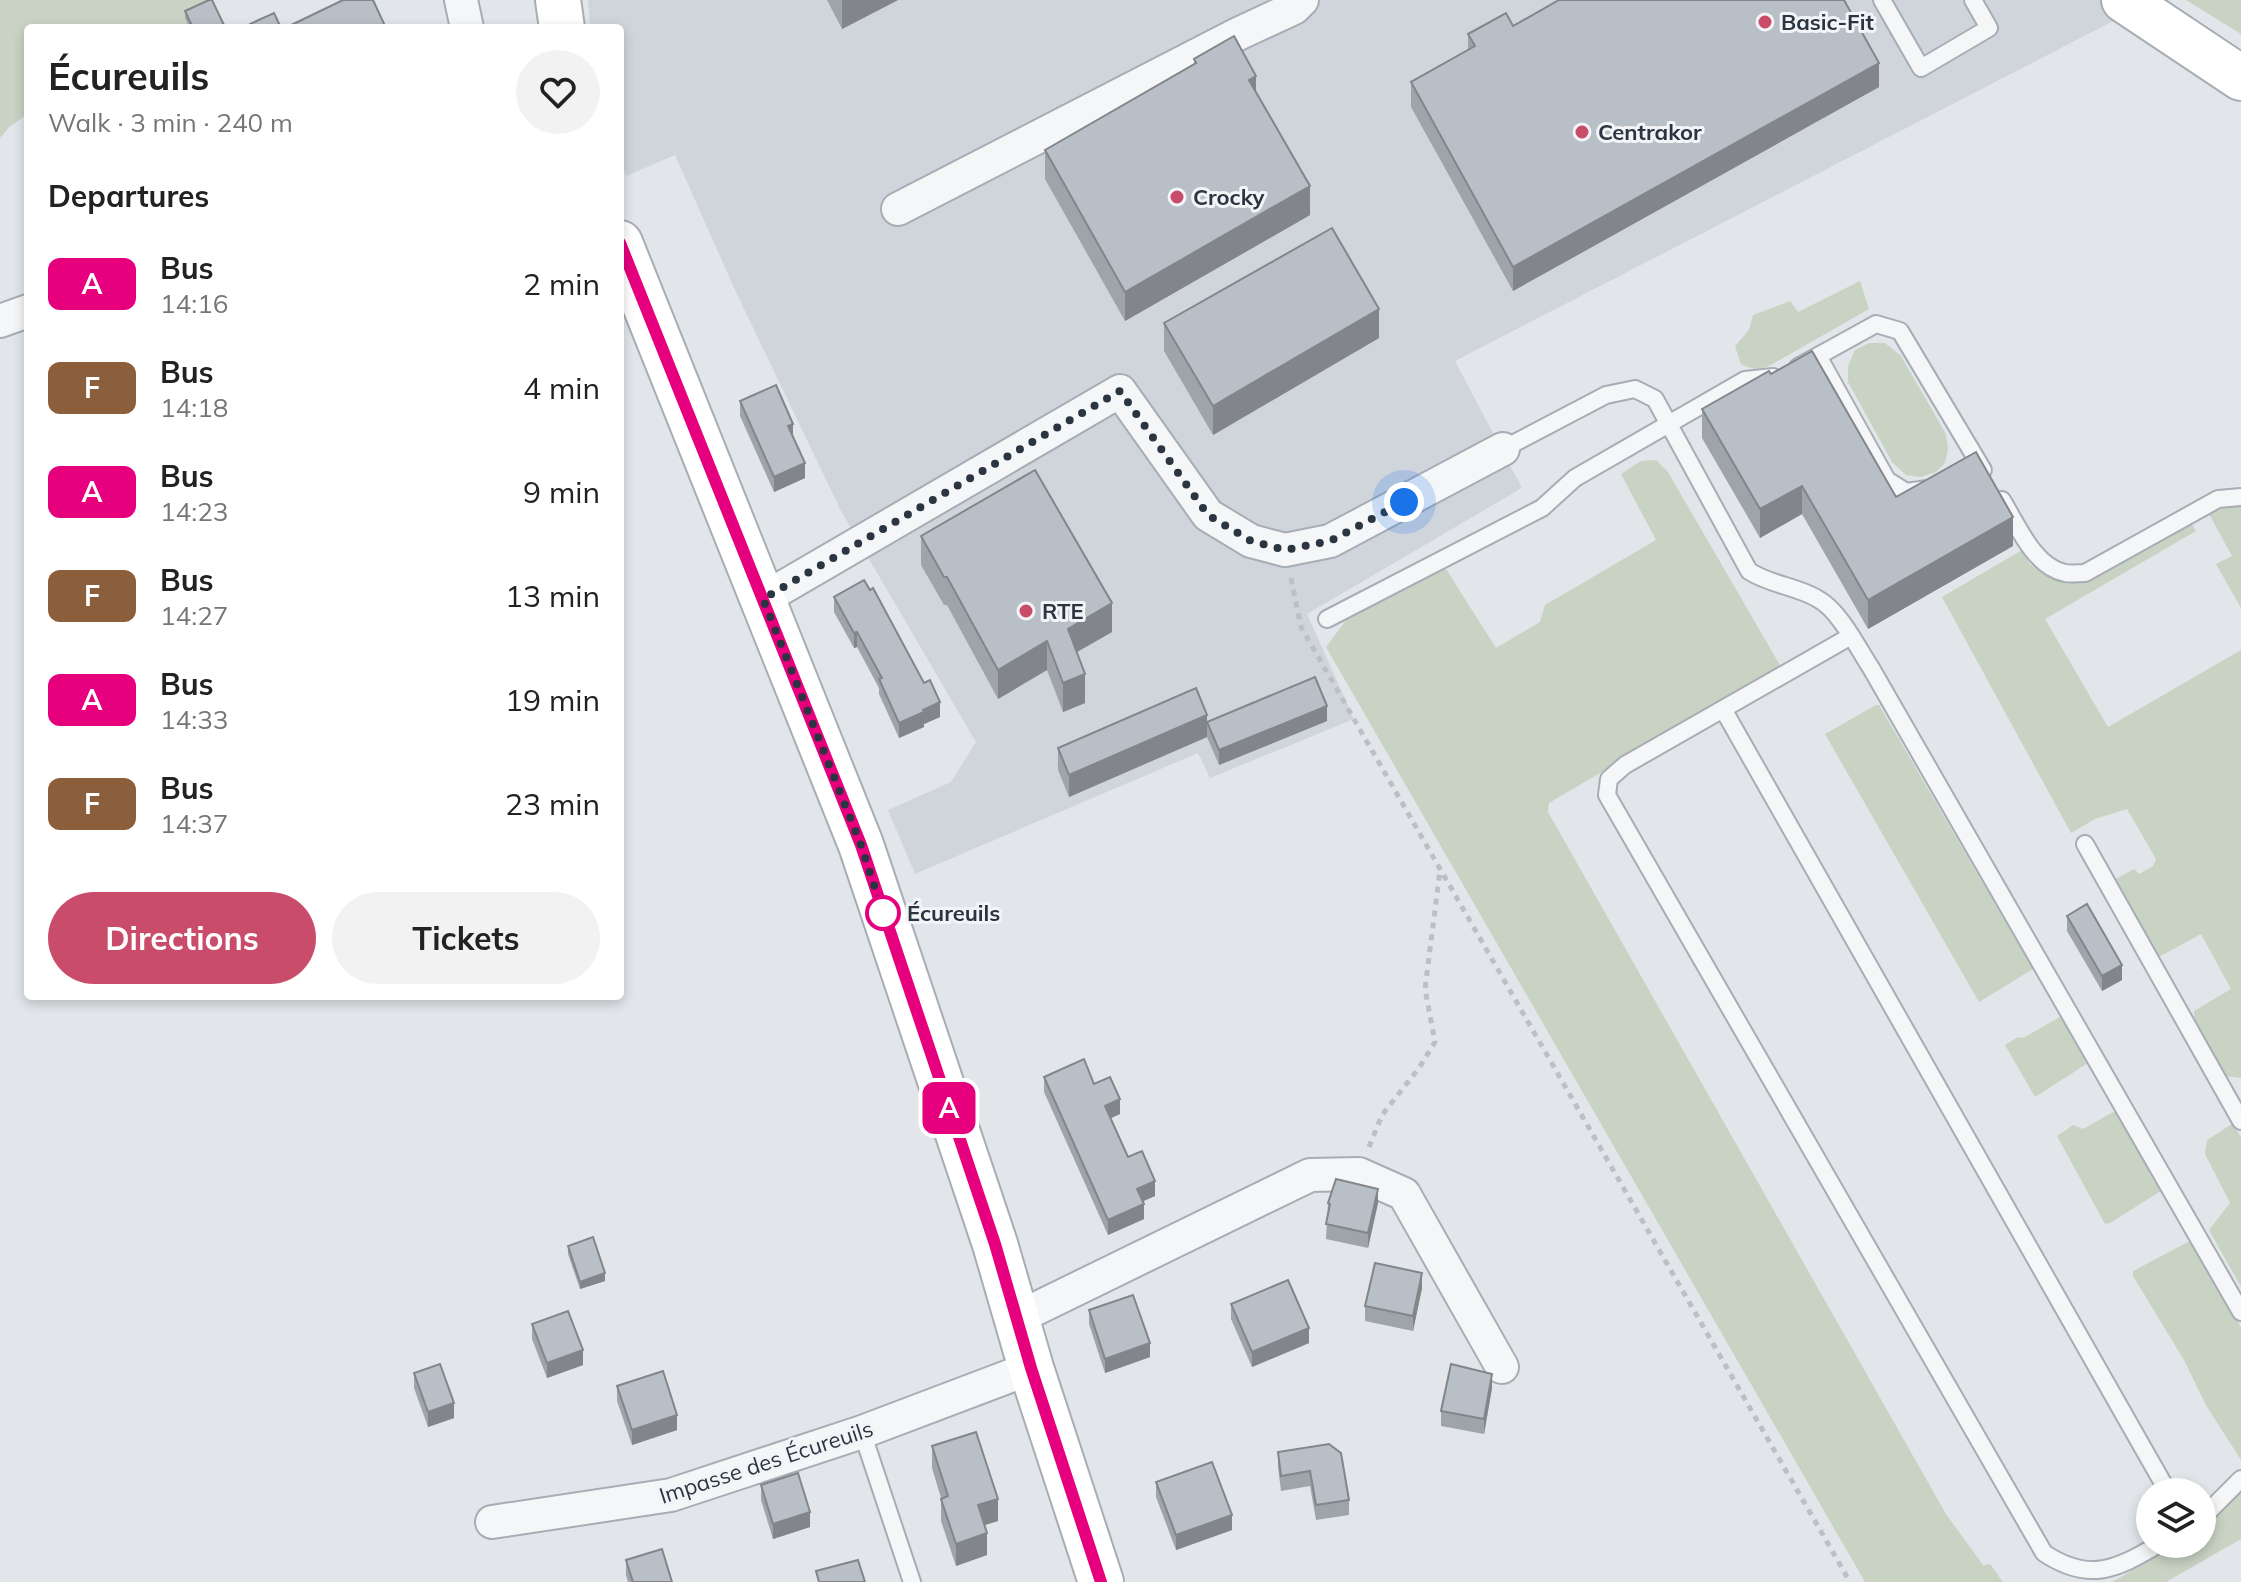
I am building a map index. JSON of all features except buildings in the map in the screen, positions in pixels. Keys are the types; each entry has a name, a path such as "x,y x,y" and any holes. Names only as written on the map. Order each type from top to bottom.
{"main road":[{"path":"558,0 561,24"},
{"path":"2124,0 2241,78"},
{"path":"624,253 861,845 995,1244 1031,1368 1101,1582"}],"street":[{"path":"461,0 466,24"},
{"path":"898,209 1294,8 1302,0"},
{"path":"0,321 24,312"},
{"path":"763,599 1120,391 1208,515 1251,541 1285,550 1330,541 1503,449"},
{"path":"1017,1318 1310,1175 1359,1174 1404,1194 1502,1367"},
{"name":"Impasse des Écureuils","path":"492,1522 671,1495 862,1432 1031,1368"}],"lane":[{"path":"1882,0 1921,68 1989,28 1973,0"},
{"path":"1327,619 1542,508 1575,478 1745,380 1783,376 1876,324 1900,331 1972,466 2035,554 2053,568 2064,573 2085,573 2218,499 2241,497"},
{"path":"1818,356 1887,480 1906,492 1925,490 1939,483"},
{"path":"1503,449 1606,395 1635,389 1655,399 1749,571 1820,599 1851,636 2241,1312"},
{"path":"1851,636 1625,765 1609,779 1607,795 2044,1553 2058,1568 2091,1580 2104,1577 2136,1558"},
{"path":"1723,709 2160,1478"},
{"path":"2085,844 2241,1121"},
{"path":"862,1432 912,1582"},
{"path":"2216,1504 2241,1479"}],"path":[{"path":"1285,550 1301,627 1850,1582"},
{"path":"1359,1174 1382,1115 1435,1042 1425,989 1440,869"}],"shaded area":[{"path":"588,0 2154,0 1455,361 1522,488 1307,614 1354,719 1210,778 1198,753 915,874 888,810 951,782 976,742 842,513 735,290 675,155 626,176 624,24 590,24"}],"green space":[{"path":"0,0 211,0 222,24 24,24 24,117 0,138"},
{"path":"2186,0 2241,0 2241,34"},
{"path":"1860,281 1869,309 1771,365 1756,369 1741,364 1735,346 1749,330 1753,315 1790,301 1798,312"},
{"path":"1869,343 1885,343 1901,356 1946,434 1948,449 1945,463 1936,472 1921,477 1906,475 1892,462 1848,382 1848,366 1855,350"},
{"path":"1656,460 1668,472 1781,667 1549,803 1548,812 1946,1514 1983,1565 1990,1564 2003,1582 1865,1582 1326,647 1349,616 1400,587 1446,569 1496,648 1540,622 1545,605 1656,540 1621,474 1641,461"},
{"path":"2228,505 2241,505 2241,608 2216,564 2232,556 2208,512"},
{"path":"2191,523 2196,531 2045,619 2108,727 2241,650 2241,1078 2225,1076 2194,1019 2194,1011 2231,989 2201,934 2157,958 2112,881 2134,869 2139,874 2153,866 2156,859 2127,809 2095,819 2071,833 1942,597 2022,550 2030,564 2045,575 2068,583 2092,580"},
{"path":"1879,705 2033,969 1979,1002 1825,734"},
{"path":"2060,1017 2088,1063 2035,1097 2005,1045"},
{"path":"2115,1111 2161,1191 2105,1224 2057,1136 2073,1125 2083,1129"},
{"path":"2232,1124 2241,1137 2241,1287 2209,1230 2230,1203 2205,1154 2207,1140"},
{"path":"2193,1242 2241,1327 2241,1460 2207,1407 2184,1360 2133,1276 2133,1271"},
{"path":"2241,1491 2241,1539 2216,1553 2216,1516"},
{"path":"2154,1558 2208,1558 2166,1582 2112,1582"}],"bus line":[{"name":"A","path":"624,253 861,845 995,1244 1031,1368 1101,1582"}],"place":[{"name":"Basic-Fit","path":"1765,22"},
{"name":"Centrakor","path":"1582,132"},
{"name":"Crocky","path":"1177,197"},
{"name":"RTE","path":"1026,611"},
{"name":"Écureuils","path":"883,913"}],"route":[{"path":"883,913 861,845 763,599 1120,391 1208,515 1251,541 1285,550 1330,541 1404,502"}]}
